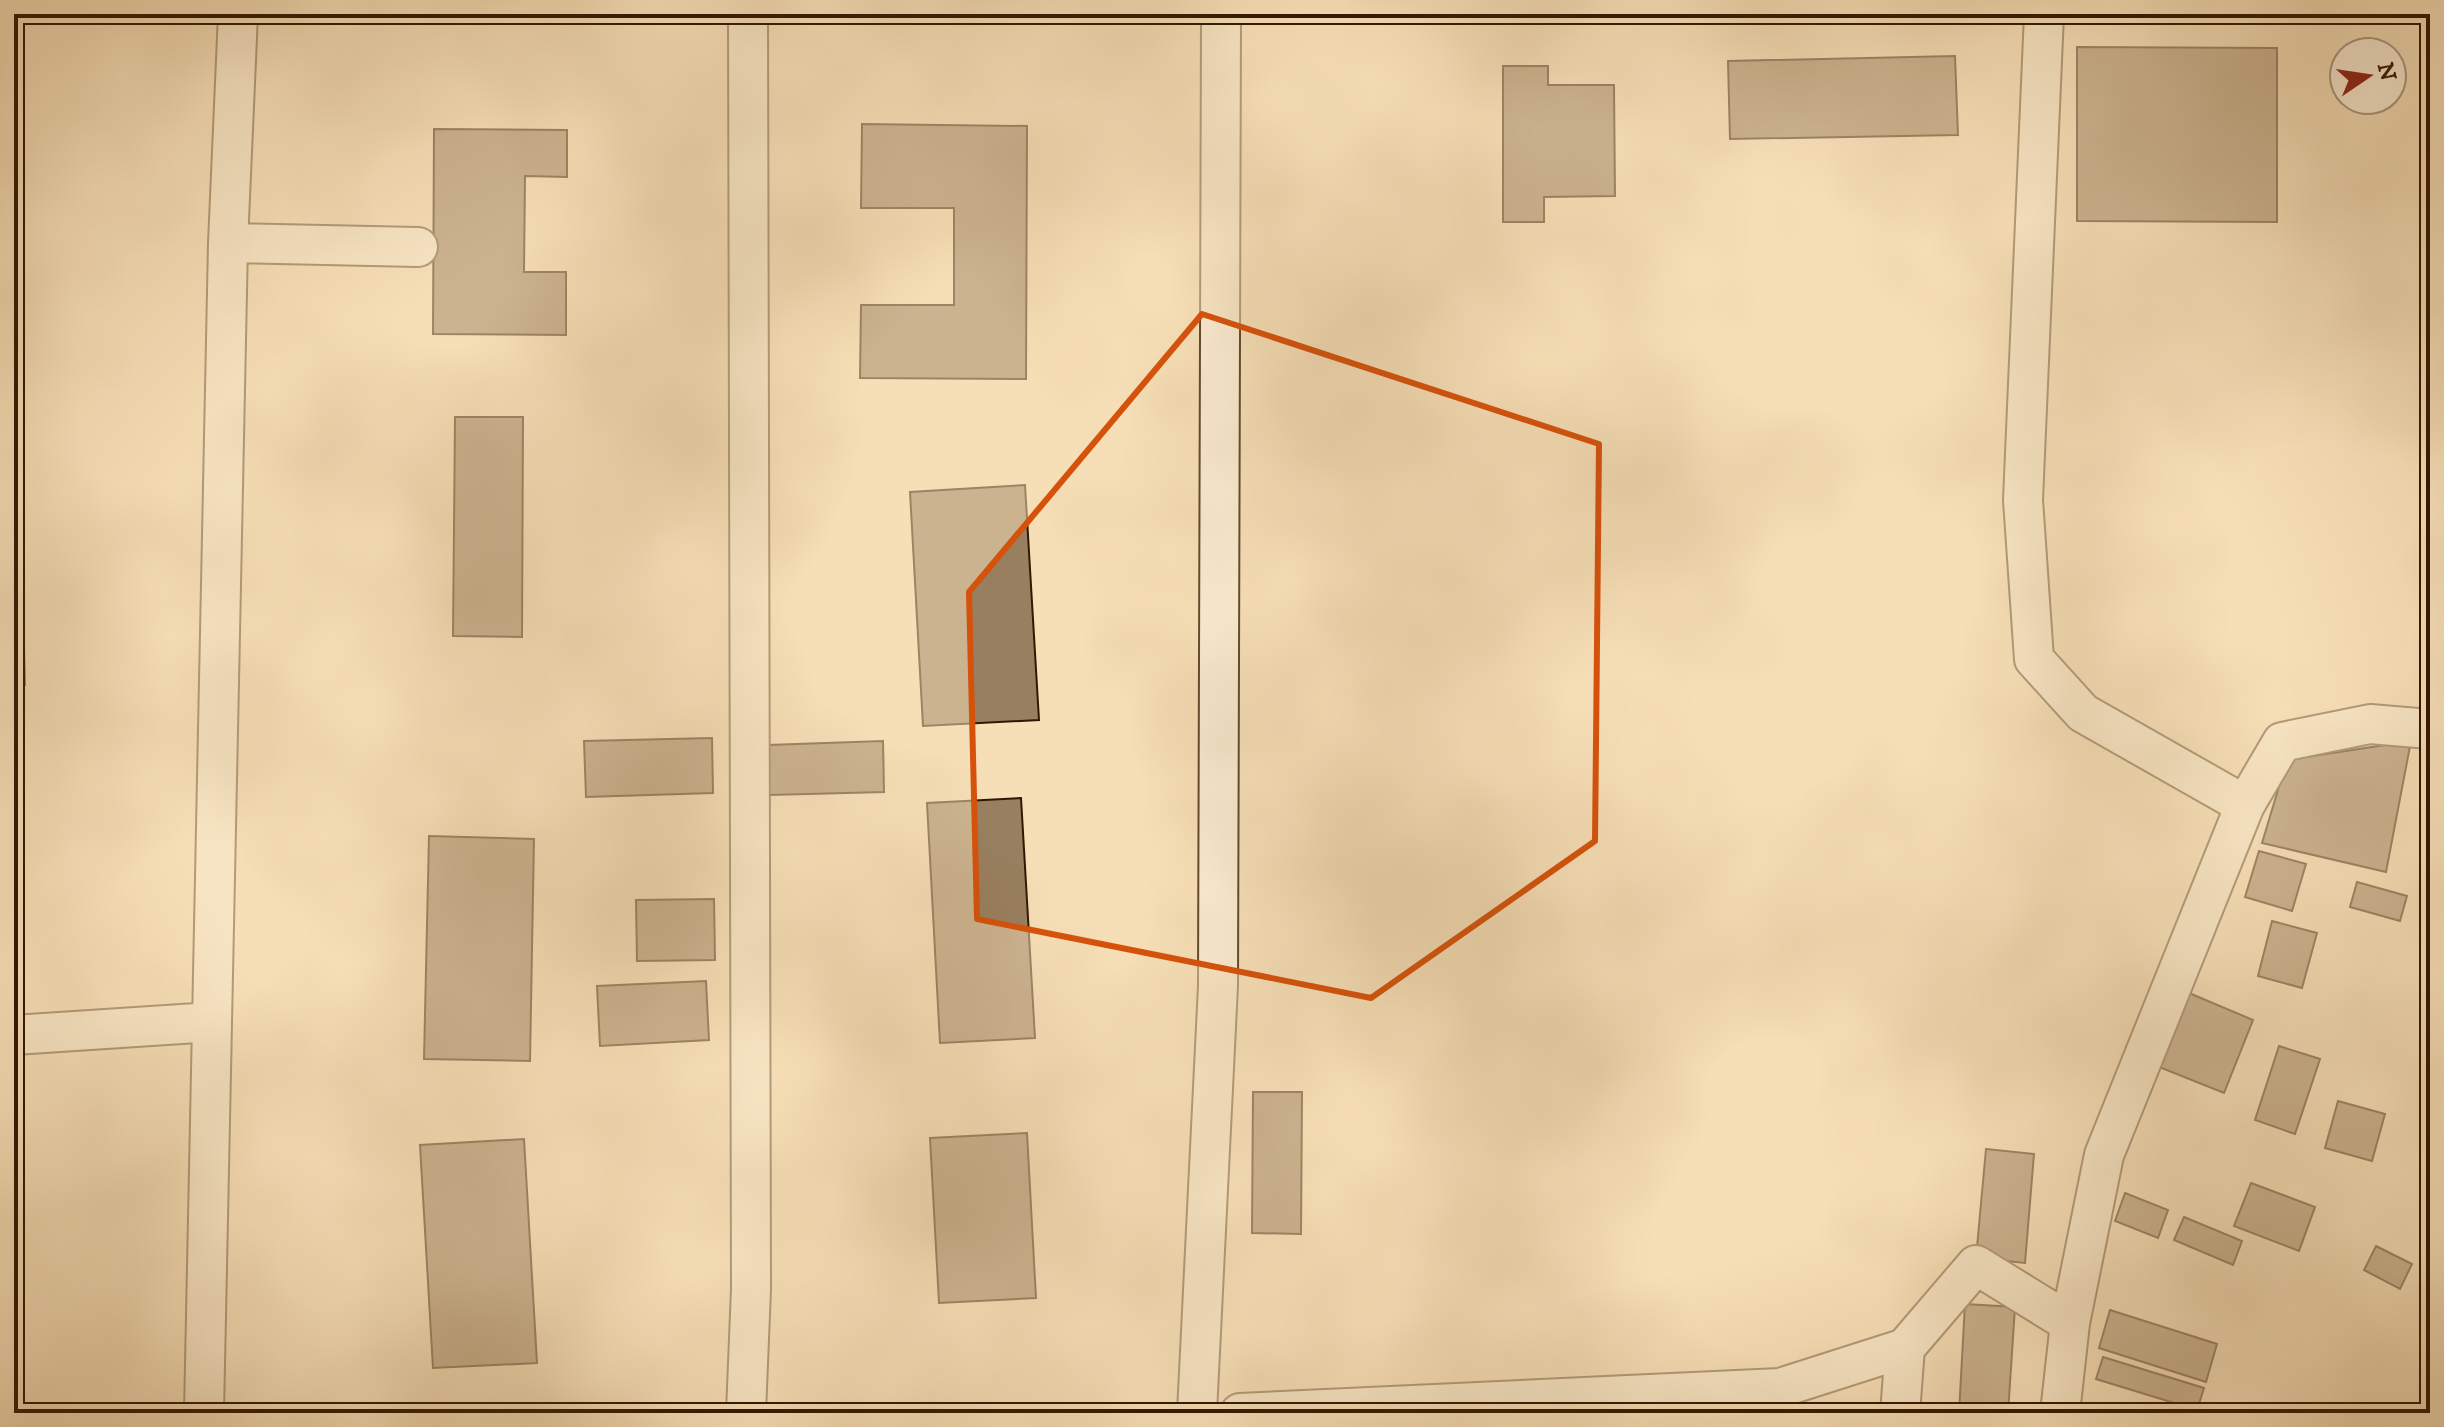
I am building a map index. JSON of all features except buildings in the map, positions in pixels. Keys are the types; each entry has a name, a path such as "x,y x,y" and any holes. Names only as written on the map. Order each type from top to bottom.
{"street":[{"path":"204,1413 228,243 238,14"},
{"path":"746,1413 751,1289 748,14"},
{"path":"1197,1413 1218,986 1221,14"},
{"path":"2044,14 2023,500 2034,659 2083,713 2245,805"},
{"path":"228,243 418,247"},
{"path":"2060,1413 2070,1323 2104,1155 2245,805 2282,742 2370,724 2430,729"},
{"path":"14,1035 212,1022"},
{"path":"1240,1413 1657,1403 1780,1388 1905,1348 1976,1265 2070,1323"},
{"path":"1900,1413 1905,1348"}],"highlighted area":[{"path":"1202,314 1599,444 1595,841 1371,998 977,919 969,592"}]}
